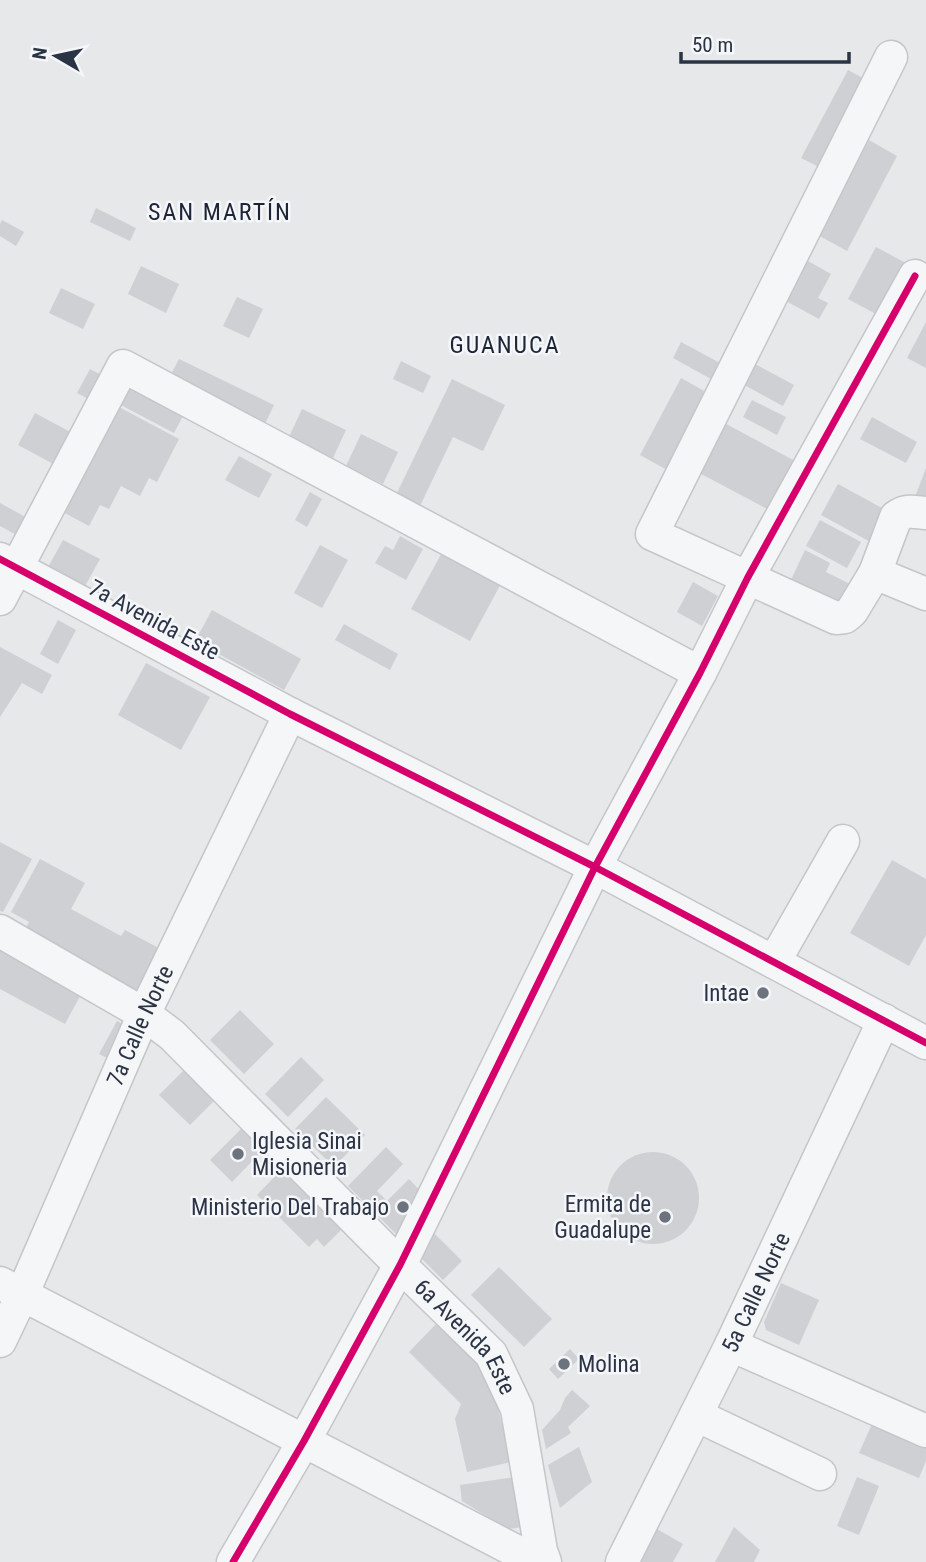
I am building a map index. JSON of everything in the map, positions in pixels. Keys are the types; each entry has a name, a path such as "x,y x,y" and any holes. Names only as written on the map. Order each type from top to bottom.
{"street":[{"path":"891,57 652,534 836,618 845,617 852,611 874,573 896,517 907,510 926,513"},
{"path":"233,1562 304,1441 400,1265 595,867 700,673 748,577 915,276"},
{"path":"0,599 8,564 124,366 700,673"},
{"name":"7a Avenida Este","path":"8,564 290,714 595,867 926,1043"},
{"path":"874,573 926,594"},
{"name":"7a Calle Norte","path":"0,1341 11,1289 290,714"},
{"path":"774,962 844,841"},
{"name":"6a Avenida Este","path":"0,931 144,1014 172,1035 491,1354 517,1409 545,1562"},
{"name":"5a Calle Norte","path":"622,1562 730,1345 884,1020"},
{"path":"11,1289 537,1562"},
{"path":"730,1345 926,1431"},
{"path":"696,1415 820,1474"}],"building":[{"path":"848,70 872,83 825,170 801,158"},
{"path":"869,140 897,156 847,251 818,235"},
{"path":"96,208 136,228 130,241 90,222"},
{"path":"2,220 24,232 16,246 0,236"},
{"path":"876,247 915,268 887,320 848,299"},
{"path":"808,261 831,274 818,298 828,303 819,319 786,301"},
{"path":"141,266 179,284 166,313 128,294"},
{"path":"61,288 95,304 83,329 49,313"},
{"path":"237,297 263,309 249,338 223,326"},
{"path":"926,322 926,368 907,358"},
{"path":"681,342 720,363 711,379 673,358"},
{"path":"179,359 274,405 264,426 168,380"},
{"path":"401,361 431,376 423,393 393,379"},
{"path":"755,364 794,385 783,406 744,385"},
{"path":"90,369 105,377 92,401 77,393"},
{"path":"681,378 715,397 667,470 640,455"},
{"path":"452,379 505,405 483,451 453,437 420,506 396,495"},
{"path":"127,384 184,414 174,433 117,403"},
{"path":"752,400 786,417 777,435 743,417"},
{"path":"117,406 179,439 157,482 149,478 140,496 121,486 109,509 100,505 89,526 61,511"},
{"path":"302,409 346,430 333,458 289,437"},
{"path":"35,413 76,435 59,467 18,445"},
{"path":"872,417 917,442 906,463 860,439"},
{"path":"715,418 795,461 769,510 688,467"},
{"path":"361,434 398,452 383,484 346,466"},
{"path":"239,456 272,474 259,498 225,480"},
{"path":"926,468 926,501 915,497"},
{"path":"838,484 893,514 876,545 821,515"},
{"path":"310,492 322,499 307,527 295,520"},
{"path":"0,503 31,520 22,538 0,526"},
{"path":"820,520 861,542 847,568 806,546"},
{"path":"400,536 423,549 406,580 375,563 385,546 393,550"},
{"path":"63,540 100,559 84,588 47,569"},
{"path":"320,545 348,560 322,608 294,593"},
{"path":"444,549 503,580 470,641 411,609"},
{"path":"805,550 830,563 826,572 854,586 843,610 789,584"},
{"path":"693,582 718,596 702,626 677,612"},
{"path":"212,610 301,659 284,690 195,641"},
{"path":"58,620 76,630 58,664 40,654"},
{"path":"344,624 398,654 390,670 335,640"},
{"path":"0,647 52,675 42,694 22,683 0,717"},
{"path":"146,663 210,697 181,750 118,715"},
{"path":"0,842 32,859 3,912 0,911"},
{"path":"40,859 85,883 71,909 121,936 125,930 168,953 145,995 25,929 29,922 11,912"},
{"path":"892,860 926,879 926,935 909,966 850,933"},
{"path":"0,941 85,987 65,1024 0,989"},
{"path":"240,1010 274,1044 244,1074 210,1040"},
{"path":"117,1021 131,1028 113,1061 99,1054"},
{"path":"301,1057 324,1080 288,1117 265,1094"},
{"path":"190,1064 221,1094 190,1125 159,1095"},
{"path":"326,1097 365,1135 334,1167 295,1129"},
{"name":"Iglesia Sinai Misioneria","path":"244,1126 266,1147 232,1182 210,1160"},
{"path":"386,1147 403,1164 377,1191 387,1201 409,1179 430,1201 398,1236 348,1186"},
{"path":"653,1152 671,1156 685,1166 695,1180 699,1198 695,1216 685,1230 671,1240 653,1244 635,1240 621,1230 611,1216 607,1198 611,1180 621,1166 635,1156"},
{"path":"284,1167 345,1226 324,1247 317,1239 309,1247 257,1195"},
{"path":"431,1230 462,1261 443,1280 412,1249"},
{"path":"499,1267 552,1319 524,1347 471,1295"},
{"path":"781,1283 819,1300 799,1345 766,1330 764,1322"},
{"path":"437,1323 490,1375 511,1462 467,1472 455,1419 461,1404 409,1352"},
{"name":"Molina","path":"570,1349 579,1359 558,1379 549,1369"},
{"path":"572,1390 590,1406 568,1427 571,1433 546,1449 542,1430 560,1410"},
{"path":"876,1415 926,1436 926,1461 919,1478 859,1453"},
{"path":"579,1447 592,1482 560,1508 548,1465"},
{"path":"516,1477 523,1527 507,1529 462,1501 460,1485"},
{"path":"857,1477 879,1486 859,1535 837,1526"},
{"path":"734,1527 760,1550 754,1562 715,1562"},
{"path":"657,1529 683,1544 673,1562 639,1562"}],"cycle path":[{"path":"233,1562 304,1441 400,1265 595,867 700,673 748,577 915,276"},
{"path":"0,559 290,714 595,867 926,1043"}],"place":[{"name":"Intae","path":"763,993"},
{"name":"Iglesia Sinai Misioneria","path":"238,1154"},
{"name":"Ministerio Del Trabajo","path":"403,1207"},
{"name":"Ermita de Guadalupe","path":"665,1217"},
{"name":"Molina","path":"564,1364"}],"district":[{"name":"SAN MARTÍN","path":"220,212"},
{"name":"GUANUCA","path":"505,345"}]}
